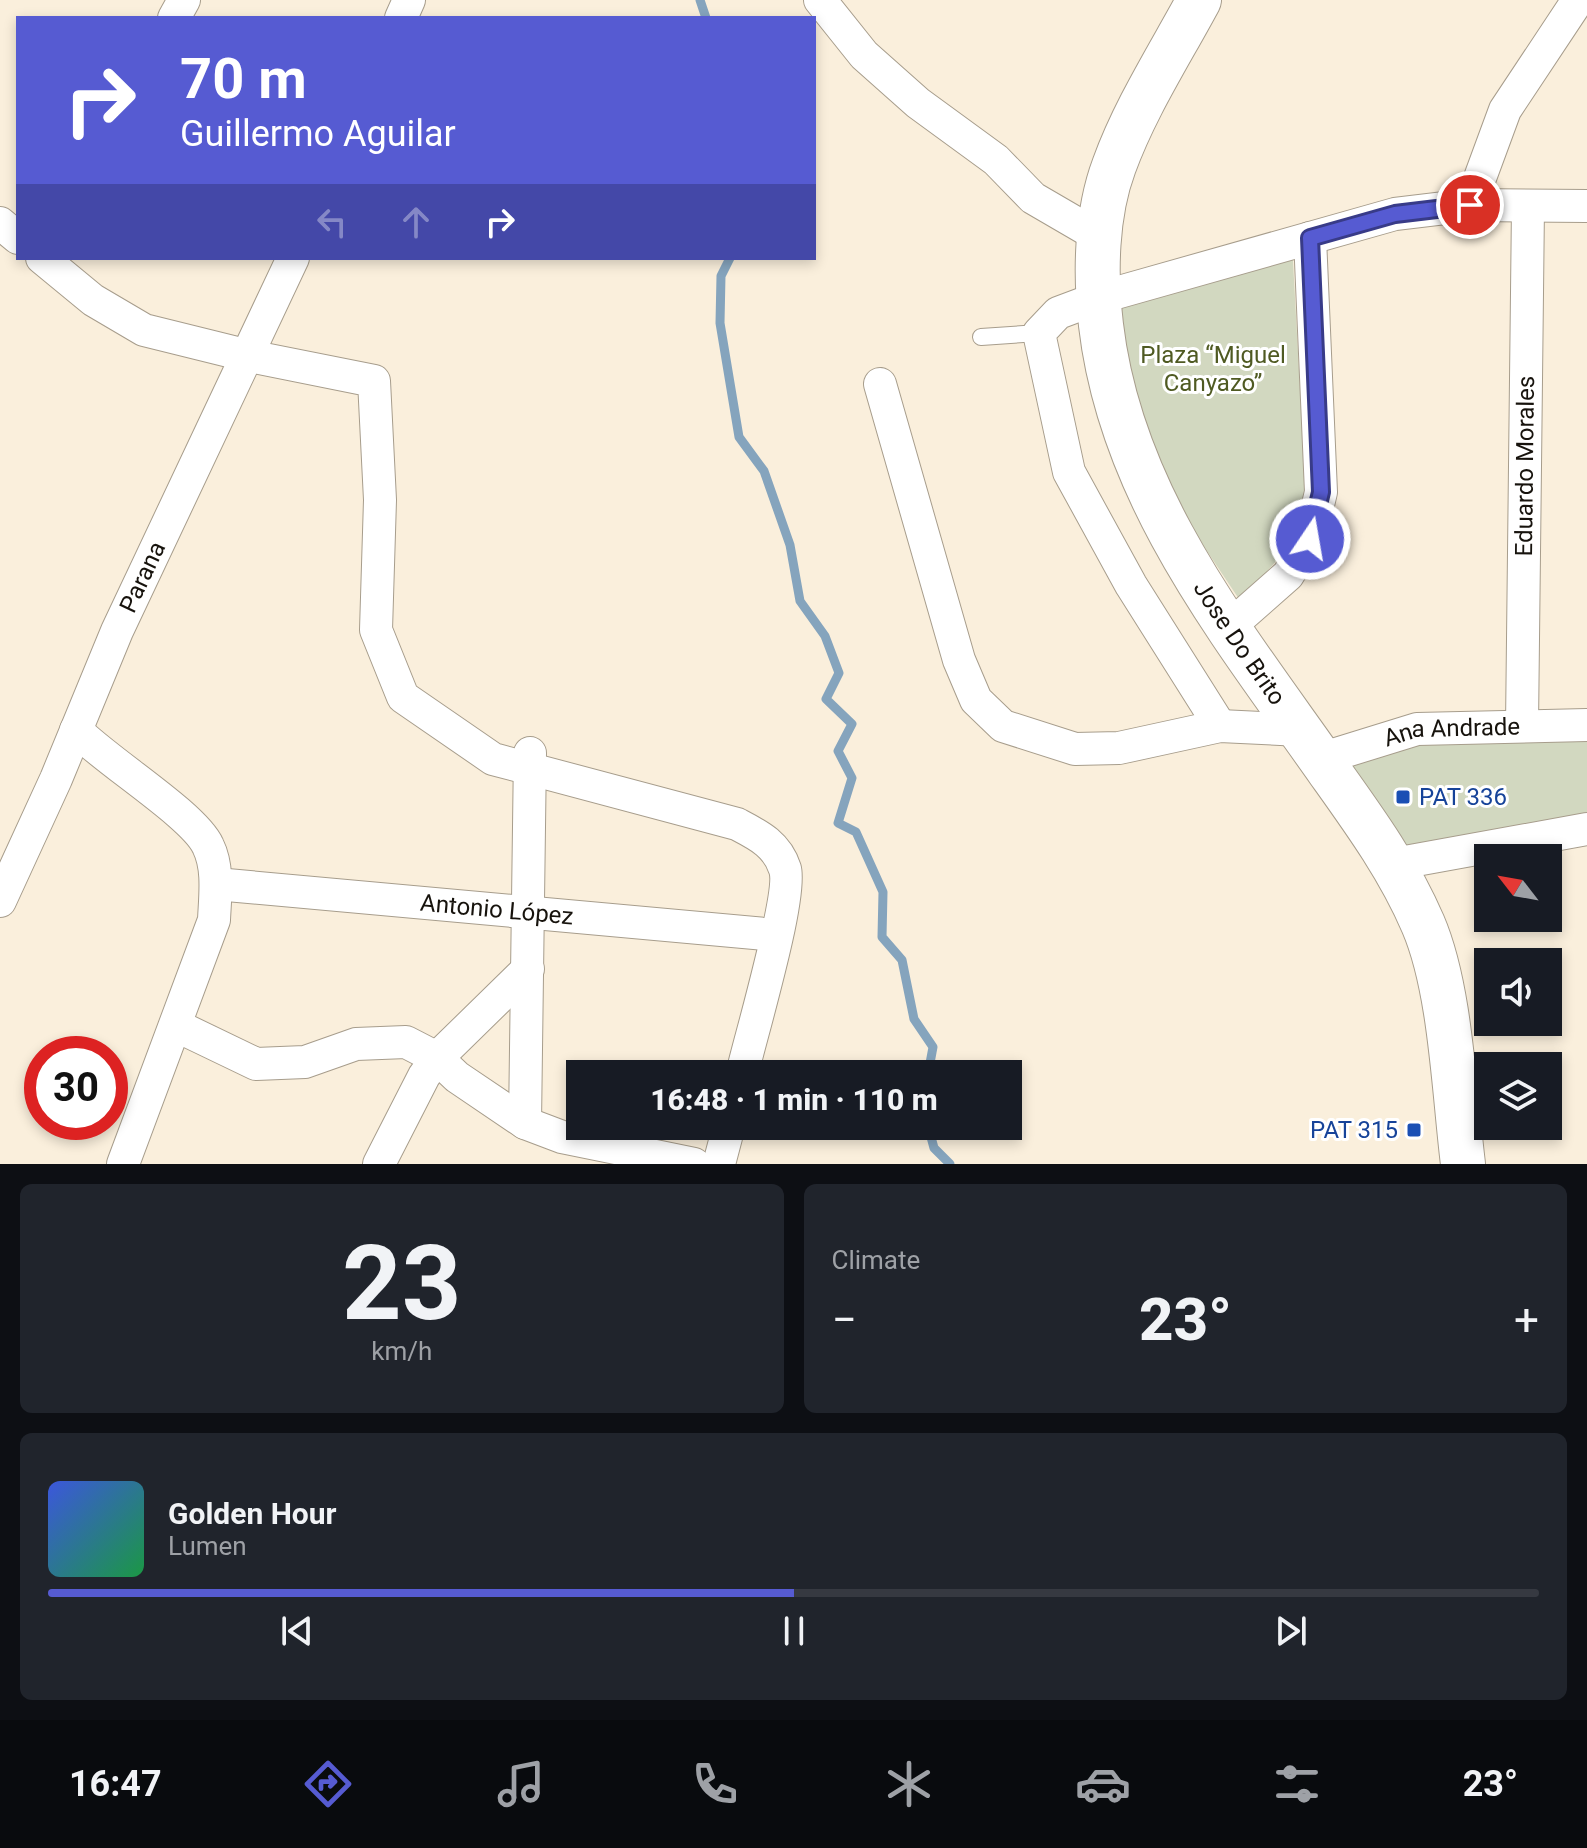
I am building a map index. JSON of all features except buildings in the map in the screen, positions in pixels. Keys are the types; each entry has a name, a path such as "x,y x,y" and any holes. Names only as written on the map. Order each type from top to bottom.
{"main road":[{"name":"Jose Do Brito","path":"1199,0 1113,168 1100,237 1098,298 1107,375 1138,470 1170,535 1229,627 1394,864 1424,927 1442,997 1463,1164"}],"street":[{"path":"820,0 864,55 918,103 996,160 1033,198 1100,237"},
{"path":"1470,205 1505,110 1578,0"},
{"path":"1220,726 1131,585 1069,472 1039,333 1058,313 1098,298 1395,214 1470,205 1587,206"},
{"name":"Eduardo Morales","path":"1522,726 1528,206"},
{"path":"0,223 16,236"},
{"path":"1229,627 1288,575 1310,539 1321,492 1310,238"},
{"path":"44,260 93,300 144,330 249,356 374,381 380,500 376,630 403,697 493,759 530,761 737,824 768,839 786,870 785,900 745,1060"},
{"name":"Parana","path":"0,901 117,631 292,260"},
{"path":"880,384 959,660 976,700 1003,726 1075,749 1119,748 1220,726 1310,744"},
{"name":"Ana Andrade","path":"1310,744 1417,729 1587,725"},
{"path":"76,730 95,750 190,823 208,845 216,884 214,920 123,1164"},
{"path":"525,1123 530,761"},
{"path":"1394,864 1587,829"},
{"name":"Antonio López","path":"216,884 776,935"},
{"path":"379,1164 424,1076 437,1058 528,969"},
{"path":"177,1026 256,1064 305,1062 356,1044 406,1042 437,1058 457,1077 525,1123 562,1137 694,1164"},
{"path":"719,1164 725,1140"}],"lane":[{"path":"981,337 1039,333"}],"green space":[{"name":"Plaza “Miguel Canyazo”","path":"1292,243 1306,498 1281,555 1241,602 1158,478 1113,309"},
{"path":"1587,739 1587,817 1410,851 1341,767 1420,742"}],"waterway":[{"path":"700,0 705,16"},
{"path":"729,260 721,276 720,323 739,437 764,471 790,545 800,601 825,636 839,673 826,699 852,724 838,751 852,778 838,823 856,832 883,892 882,937 902,960 914,1019 933,1047 931,1060"},
{"path":"932,1140 934,1148 950,1164"}],"place":[{"name":"PAT 336","path":"1403,797"},
{"name":"PAT 315","path":"1414,1130"}],"route":[{"path":"1310,539 1321,492 1310,238 1395,214 1470,205"}]}
